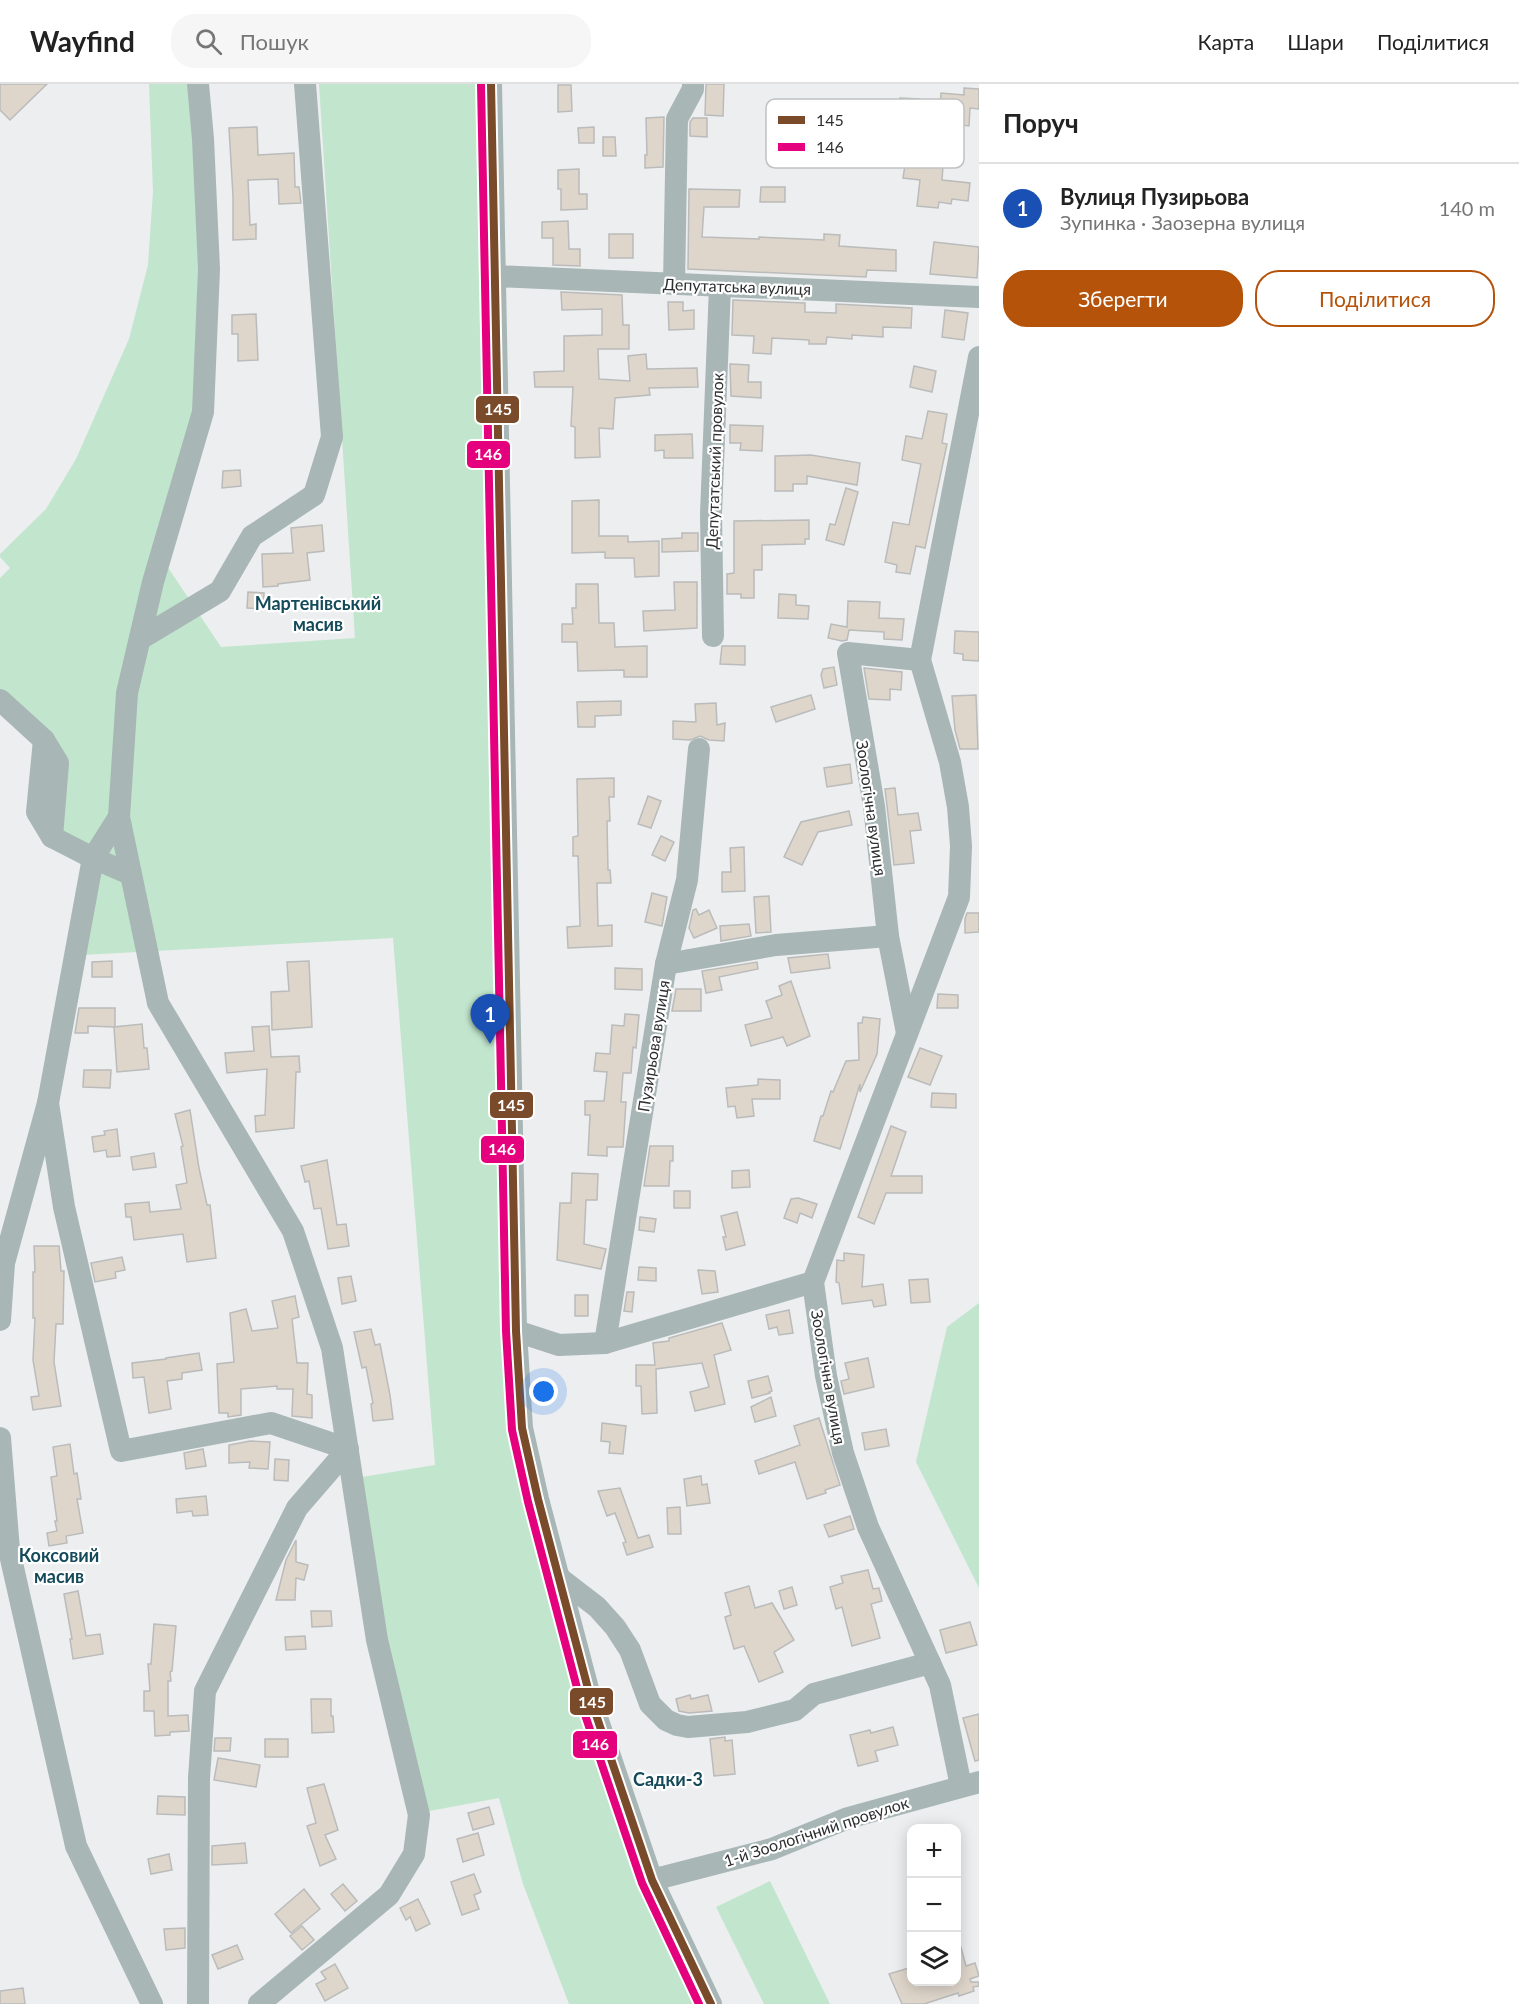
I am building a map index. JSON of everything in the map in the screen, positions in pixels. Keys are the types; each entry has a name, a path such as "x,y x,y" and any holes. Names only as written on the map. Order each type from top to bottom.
{"street":[{"path":"198,84 209,268 203,412 153,582 127,693 119,817 158,1003 293,1231 332,1348 377,1640 419,1815 414,1854 389,1895 259,2004"},
{"path":"140,639 220,591 252,536 314,495 332,437 305,84"},
{"path":"491,84 516,1331 522,1428 591,1700 652,1880 711,2004"},
{"path":"674,284 677,119 693,89 693,84"},
{"name":"Депутатська вулиця","path":"495,276 979,297"},
{"name":"Депутатський провулок","path":"712,636 711,514 720,286"},
{"name":"Зоологічна вулиця","path":"970,1784 940,1685 868,1527 843,1453 826,1376 813,1282 907,1035 969,897 950,762 920,660 979,357"},
{"name":"Зоологічна вулиця","path":"907,1035 888,936 874,806 848,654 920,660"},
{"path":"0,700 44,740 37,812 52,837 130,874"},
{"name":"Пузирьова вулиця","path":"605,1343 666,964 687,880 699,749"},
{"path":"0,1320 4,1263 48,1102 93,858 119,817"},
{"path":"666,964 776,945 888,936"},
{"path":"48,1102 64,1207 121,1451 271,1423 348,1449"},
{"path":"516,1331 559,1345 605,1343 813,1282"},
{"path":"0,1438 9,1550 76,1846 152,2004"},
{"path":"198,2004 199,1778 205,1691 297,1508 348,1449"},
{"path":"558,1577 597,1607 615,1627 630,1650 650,1704 666,1720 677,1725 688,1727 747,1722 795,1710 814,1694 930,1664"},
{"name":"1-й Зоологічний провулок","path":"652,1880 772,1849 848,1818 970,1784"}],"green space":[{"path":"149,84 193,84 199,138 199,411 157,551 221,647 355,638 319,84 491,84 522,1428 591,1700 711,2004 569,2004 523,1884 499,1798 424,1812 381,1642 356,1478 435,1465 393,938 82,955 100,857 58,835 65,762 0,691 0,578 10,568 0,554 46,509 76,459 129,339 148,265 153,192"},
{"path":"979,1303 979,1588 916,1462 947,1327"},
{"path":"770,1881 830,2004 764,2004 716,1907"}],"building":[{"path":"0,84 47,84 10,120 0,110"},
{"path":"706,84 724,84 723,116 705,115"},
{"path":"558,85 571,85 572,111 558,112"},
{"path":"964,88 979,89 979,109 970,108 969,126 964,125 964,99 941,99 941,93 964,95"},
{"path":"664,117 663,167 645,168 646,118"},
{"path":"693,118 707,118 707,137 690,136 690,122"},
{"path":"257,127 258,155 294,153 295,187 299,187 301,203 279,204 278,179 248,180 250,225 256,224 256,239 233,240 229,128"},
{"path":"594,127 594,143 579,143 578,128"},
{"path":"603,137 615,137 616,156 603,156"},
{"path":"905,168 943,168 942,180 970,183 968,201 952,199 951,204 939,202 938,208 917,206 920,180 903,178"},
{"path":"579,169 579,194 587,194 587,209 561,210 558,170"},
{"path":"761,187 785,187 785,202 760,202"},
{"path":"689,189 740,190 739,207 704,207 702,237 824,240 824,234 840,235 839,246 896,250 896,271 867,270 866,277 688,269"},
{"path":"568,221 569,249 580,249 580,266 553,265 553,238 542,238 542,222"},
{"path":"609,234 633,234 633,258 609,258"},
{"path":"934,242 979,247 977,278 930,274"},
{"path":"561,292 622,295 623,325 629,325 629,349 598,349 599,379 630,381 628,356 646,354 647,369 697,368 698,387 649,388 650,395 615,398 613,429 599,428 600,457 575,458 575,427 571,426 573,387 535,387 534,372 564,371 564,336 602,335 602,309 562,310"},
{"path":"733,300 805,303 805,312 836,313 836,304 912,308 911,328 883,327 883,337 852,335 852,339 827,337 826,344 809,344 809,340 772,338 771,354 753,353 754,336 732,335"},
{"path":"668,302 683,302 683,311 694,310 694,329 669,330"},
{"path":"945,310 968,313 964,340 942,337"},
{"path":"256,314 258,360 238,361 238,334 232,334 232,315"},
{"path":"730,364 749,365 748,382 761,382 761,398 731,396"},
{"path":"914,366 936,371 932,392 910,387"},
{"path":"928,411 947,414 942,443 947,444 925,548 916,546 910,574 896,572 897,565 885,562 893,522 909,525 921,464 902,460 906,436 922,439"},
{"path":"730,425 763,426 762,451 740,450 741,443 730,443"},
{"path":"692,434 693,458 664,458 664,450 655,451 655,435"},
{"path":"811,455 860,463 857,485 807,476 807,484 793,484 793,491 775,491 775,456"},
{"path":"240,470 241,486 222,488 223,471"},
{"path":"846,488 858,492 844,545 826,540 830,524 835,525"},
{"path":"599,500 599,536 628,536 628,542 659,541 659,576 635,577 634,558 605,558 605,552 572,553 572,501"},
{"path":"809,520 809,539 805,539 805,544 762,545 762,570 754,570 754,598 741,598 741,594 727,594 727,574 734,573 734,521"},
{"path":"322,525 324,551 307,553 310,580 263,587 262,554 293,553 291,528"},
{"path":"682,533 698,533 698,551 662,552 662,539 682,538"},
{"path":"674,582 697,582 697,628 644,631 643,611 675,610"},
{"path":"576,584 598,584 599,623 614,623 615,647 647,646 647,677 624,677 624,670 578,671 577,642 562,642 562,624 573,624 572,608 576,608"},
{"path":"248,592 264,593 263,609 247,608"},
{"path":"779,594 796,595 796,605 809,606 808,619 778,618"},
{"path":"848,601 880,602 879,618 904,619 902,640 884,639 884,632 849,630 847,640 828,638 831,624 847,627"},
{"path":"955,631 979,632 979,661 963,660 963,654 954,653"},
{"path":"722,646 745,646 745,665 720,664"},
{"path":"834,667 837,685 824,688 821,675 823,669"},
{"path":"864,668 902,672 901,690 890,689 890,700 869,699"},
{"path":"811,695 815,709 776,722 771,707"},
{"path":"976,695 978,749 960,749 955,730 952,696"},
{"path":"621,701 621,715 595,716 595,727 578,727 577,702"},
{"path":"716,703 717,725 725,723 724,741 709,740 700,736 690,740 673,739 673,721 696,722 695,704"},
{"path":"850,764 852,783 827,787 824,768"},
{"path":"614,778 614,797 609,797 610,821 607,821 608,870 610,870 611,883 597,883 598,926 612,925 612,946 568,948 567,927 580,926 578,856 573,856 573,837 578,836 577,779"},
{"path":"895,788 898,815 918,813 921,830 910,831 914,863 894,865 885,789"},
{"path":"648,796 661,801 651,828 638,824"},
{"path":"849,811 852,825 818,832 802,865 784,857 801,822"},
{"path":"661,836 674,842 665,861 652,855"},
{"path":"744,847 745,891 722,892 722,872 731,872 730,848"},
{"path":"652,893 667,897 662,926 645,922"},
{"path":"769,896 771,932 756,933 754,897"},
{"path":"696,909 699,915 709,910 717,928 694,938 689,928 693,910"},
{"path":"967,913 979,913 979,932 965,933"},
{"path":"749,924 751,936 721,941 720,926"},
{"path":"828,954 830,968 791,973 788,958"},
{"path":"112,961 112,977 92,977 92,962"},
{"path":"309,961 312,1027 272,1030 271,992 289,991 287,962"},
{"path":"757,962 758,969 719,977 722,990 706,993 702,971"},
{"path":"615,968 642,969 642,990 615,989"},
{"path":"791,981 810,1036 787,1046 783,1037 751,1046 745,1025 772,1018 766,1001 782,995 779,986"},
{"path":"676,989 701,989 701,1011 672,1011"},
{"path":"938,994 958,995 958,1008 937,1008"},
{"path":"79,1008 115,1008 115,1027 88,1026 88,1033 75,1033"},
{"path":"625,1014 639,1015 631,1073 623,1073 621,1102 626,1102 623,1147 607,1147 607,1156 588,1155 590,1115 585,1115 585,1101 604,1101 607,1072 594,1071 596,1053 610,1054 612,1025 624,1026"},
{"path":"863,1017 880,1019 877,1054 860,1092 860,1084 840,1149 814,1141 831,1091 833,1092 846,1061 859,1060 858,1023 862,1023"},
{"path":"142,1024 149,1069 117,1072 114,1027"},
{"path":"269,1026 271,1057 299,1056 300,1072 296,1072 294,1128 256,1132 255,1116 265,1115 267,1069 227,1073 225,1053 254,1051 252,1027"},
{"path":"920,1048 942,1056 930,1085 908,1077"},
{"path":"84,1070 111,1070 110,1088 83,1087"},
{"path":"758,1079 780,1080 780,1099 752,1099 754,1116 737,1118 735,1106 728,1107 726,1088 758,1085"},
{"path":"932,1093 956,1094 956,1108 931,1107"},
{"path":"190,1110 199,1168 207,1205 210,1205 216,1258 187,1262 183,1234 134,1240 131,1217 126,1217 125,1204 149,1202 150,1212 181,1209 176,1185 187,1183 181,1147 183,1146 175,1114"},
{"path":"891,1126 906,1132 891,1176 922,1176 922,1193 886,1193 874,1224 858,1217"},
{"path":"117,1129 120,1156 107,1157 106,1150 94,1152 92,1137 105,1135 104,1131"},
{"path":"650,1146 673,1146 669,1186 644,1186"},
{"path":"154,1153 156,1167 133,1170 131,1157"},
{"path":"327,1160 337,1225 346,1224 349,1246 328,1249 321,1208 314,1209 309,1181 305,1182 301,1166"},
{"path":"749,1170 750,1187 732,1188 732,1171"},
{"path":"572,1173 598,1174 597,1200 586,1200 584,1244 606,1249 601,1269 557,1260 560,1203 571,1203"},
{"path":"674,1191 690,1191 690,1208 674,1208"},
{"path":"798,1198 817,1204 812,1218 800,1213 797,1223 784,1218 791,1199"},
{"path":"737,1212 745,1245 726,1250 723,1237 726,1237 721,1216"},
{"path":"640,1217 656,1219 654,1232 639,1230"},
{"path":"34,1246 59,1246 61,1271 64,1271 63,1324 56,1324 54,1362 61,1406 33,1410 31,1397 39,1396 33,1360"},
{"path":"844,1253 864,1255 862,1287 883,1284 886,1305 874,1307 872,1300 842,1304 839,1283 836,1282 837,1260 844,1261"},
{"path":"122,1257 125,1270 115,1272 116,1278 95,1282 91,1263"},
{"path":"639,1267 656,1268 656,1281 638,1280"},
{"path":"698,1270 715,1271 718,1292 702,1294"},
{"path":"351,1276 356,1301 342,1304 338,1278"},
{"path":"928,1279 930,1302 911,1303 909,1280"},
{"path":"627,1292 634,1292 632,1312 624,1311"},
{"path":"575,1295 588,1295 588,1316 575,1316"},
{"path":"295,1296 299,1317 292,1319 297,1363 308,1363 307,1394 312,1395 312,1418 292,1416 293,1389 277,1389 277,1386 241,1389 241,1415 228,1417 228,1413 219,1413 217,1364 234,1362 230,1313 246,1309 252,1331 278,1328 272,1301"},
{"path":"789,1310 793,1333 779,1335 777,1327 769,1329 766,1315"},
{"path":"722,1323 731,1350 714,1355 725,1404 695,1411 690,1392 709,1387 702,1363 656,1369 657,1413 642,1414 641,1386 636,1386 636,1365 655,1365 653,1343 669,1341 669,1338"},
{"path":"371,1329 375,1345 380,1344 393,1419 373,1421 371,1404 373,1403 366,1367 362,1368 354,1332"},
{"path":"199,1353 202,1370 182,1373 182,1379 167,1381 171,1409 149,1413 144,1377 133,1378 132,1363"},
{"path":"868,1358 874,1387 844,1394 841,1381 849,1379 845,1363"},
{"path":"768,1376 772,1391 752,1398 748,1381"},
{"path":"771,1397 776,1416 755,1422 751,1407"},
{"path":"819,1418 840,1485 825,1490 826,1493 807,1499 795,1462 759,1474 755,1461 800,1445 794,1426"},
{"path":"602,1423 626,1426 623,1454 609,1453 610,1442 601,1441"},
{"path":"886,1429 889,1446 865,1450 862,1433"},
{"path":"250,1441 270,1442 268,1469 249,1468 250,1462 229,1463 229,1445"},
{"path":"70,1444 74,1474 77,1473 81,1499 77,1499 83,1533 66,1536 67,1543 49,1546 47,1533 57,1531 51,1477 57,1476 53,1447"},
{"path":"203,1449 206,1466 186,1469 184,1453"},
{"path":"275,1459 289,1460 288,1481 274,1480"},
{"path":"701,1476 702,1485 707,1484 710,1503 687,1506 684,1479"},
{"path":"620,1488 638,1538 649,1535 653,1547 627,1555 623,1543 626,1542 615,1513 607,1516 598,1491"},
{"path":"206,1496 208,1515 193,1516 192,1511 177,1513 176,1499"},
{"path":"680,1507 681,1534 668,1534 667,1508"},
{"path":"850,1516 854,1529 829,1537 824,1525"},
{"path":"296,1540 296,1562 308,1565 304,1580 296,1578 295,1600 276,1600 286,1560"},
{"path":"868,1570 873,1589 879,1588 882,1601 871,1604 880,1638 852,1646 842,1607 836,1609 830,1587 843,1583 841,1576"},
{"path":"749,1586 755,1608 772,1603 794,1640 774,1652 783,1672 759,1682 744,1646 734,1649 725,1617 731,1615 725,1593"},
{"path":"792,1587 797,1605 784,1609 779,1591"},
{"path":"78,1591 86,1636 100,1634 103,1654 73,1659 64,1594"},
{"path":"311,1611 331,1611 332,1626 312,1627"},
{"path":"970,1622 977,1645 946,1653 940,1630"},
{"path":"154,1624 176,1626 172,1671 170,1672 171,1681 168,1681 168,1716 188,1715 189,1731 155,1736 154,1711 144,1711 144,1691 150,1691 148,1664 151,1664"},
{"path":"305,1636 306,1649 286,1650 285,1637"},
{"path":"690,1695 691,1699 708,1695 712,1711 689,1713 679,1711 676,1699"},
{"path":"311,1699 331,1699 334,1732 312,1733"},
{"path":"979,1714 979,1760 975,1761 963,1718"},
{"path":"893,1727 898,1745 875,1751 878,1761 858,1766 850,1735 870,1730 871,1733"},
{"path":"725,1737 725,1741 732,1740 735,1774 714,1776 710,1739"},
{"path":"215,1738 231,1738 230,1751 214,1751"},
{"path":"265,1739 288,1739 288,1757 265,1757"},
{"path":"218,1758 260,1765 256,1787 214,1780"},
{"path":"324,1784 338,1830 325,1835 336,1859 320,1866 307,1826 316,1823 307,1788"},
{"path":"158,1796 185,1797 185,1815 157,1814"},
{"path":"489,1807 494,1824 473,1830 468,1813"},
{"path":"478,1833 484,1855 463,1862 457,1839"},
{"path":"245,1843 247,1863 212,1865 212,1846"},
{"path":"169,1854 172,1870 151,1874 148,1859"},
{"path":"474,1874 481,1892 474,1895 479,1909 462,1915 451,1882"},
{"path":"343,1884 357,1901 345,1911 331,1894"},
{"path":"304,1889 320,1909 291,1933 275,1914"},
{"path":"418,1899 430,1924 416,1931 410,1917 406,1920 400,1908"},
{"path":"302,1926 314,1940 302,1950 290,1936"},
{"path":"185,1928 185,1948 166,1950 164,1929"},
{"path":"237,1945 243,1959 218,1969 212,1955"},
{"path":"961,1948 966,1966 975,1963 979,1976 970,1979 971,1982 979,1982 979,1986 973,1987 974,1991 959,1996 958,1993 924,2004 902,2004 889,1974 907,1969 907,1986 961,1986"},
{"path":"335,1964 348,1988 325,2001 316,1984 326,1979 321,1972"},
{"path":"23,1988 25,2004 0,2004 0,1991"}],"transit line":[{"name":"146","path":"481,84 506,1331 512,1430 528,1502 581,1703 642,1883 699,2004"},
{"name":"145","path":"491,84 516,1331 522,1428 538,1499 591,1700 652,1880 711,2004"}],"place":[{"name":"Вулиця Пузирьова","path":"490,1044"}],"district":[{"name":"Мартенівський масив","path":"318,613"},
{"name":"Коксовий масив","path":"59,1565"},
{"name":"Садки-3","path":"668,1779"}]}
